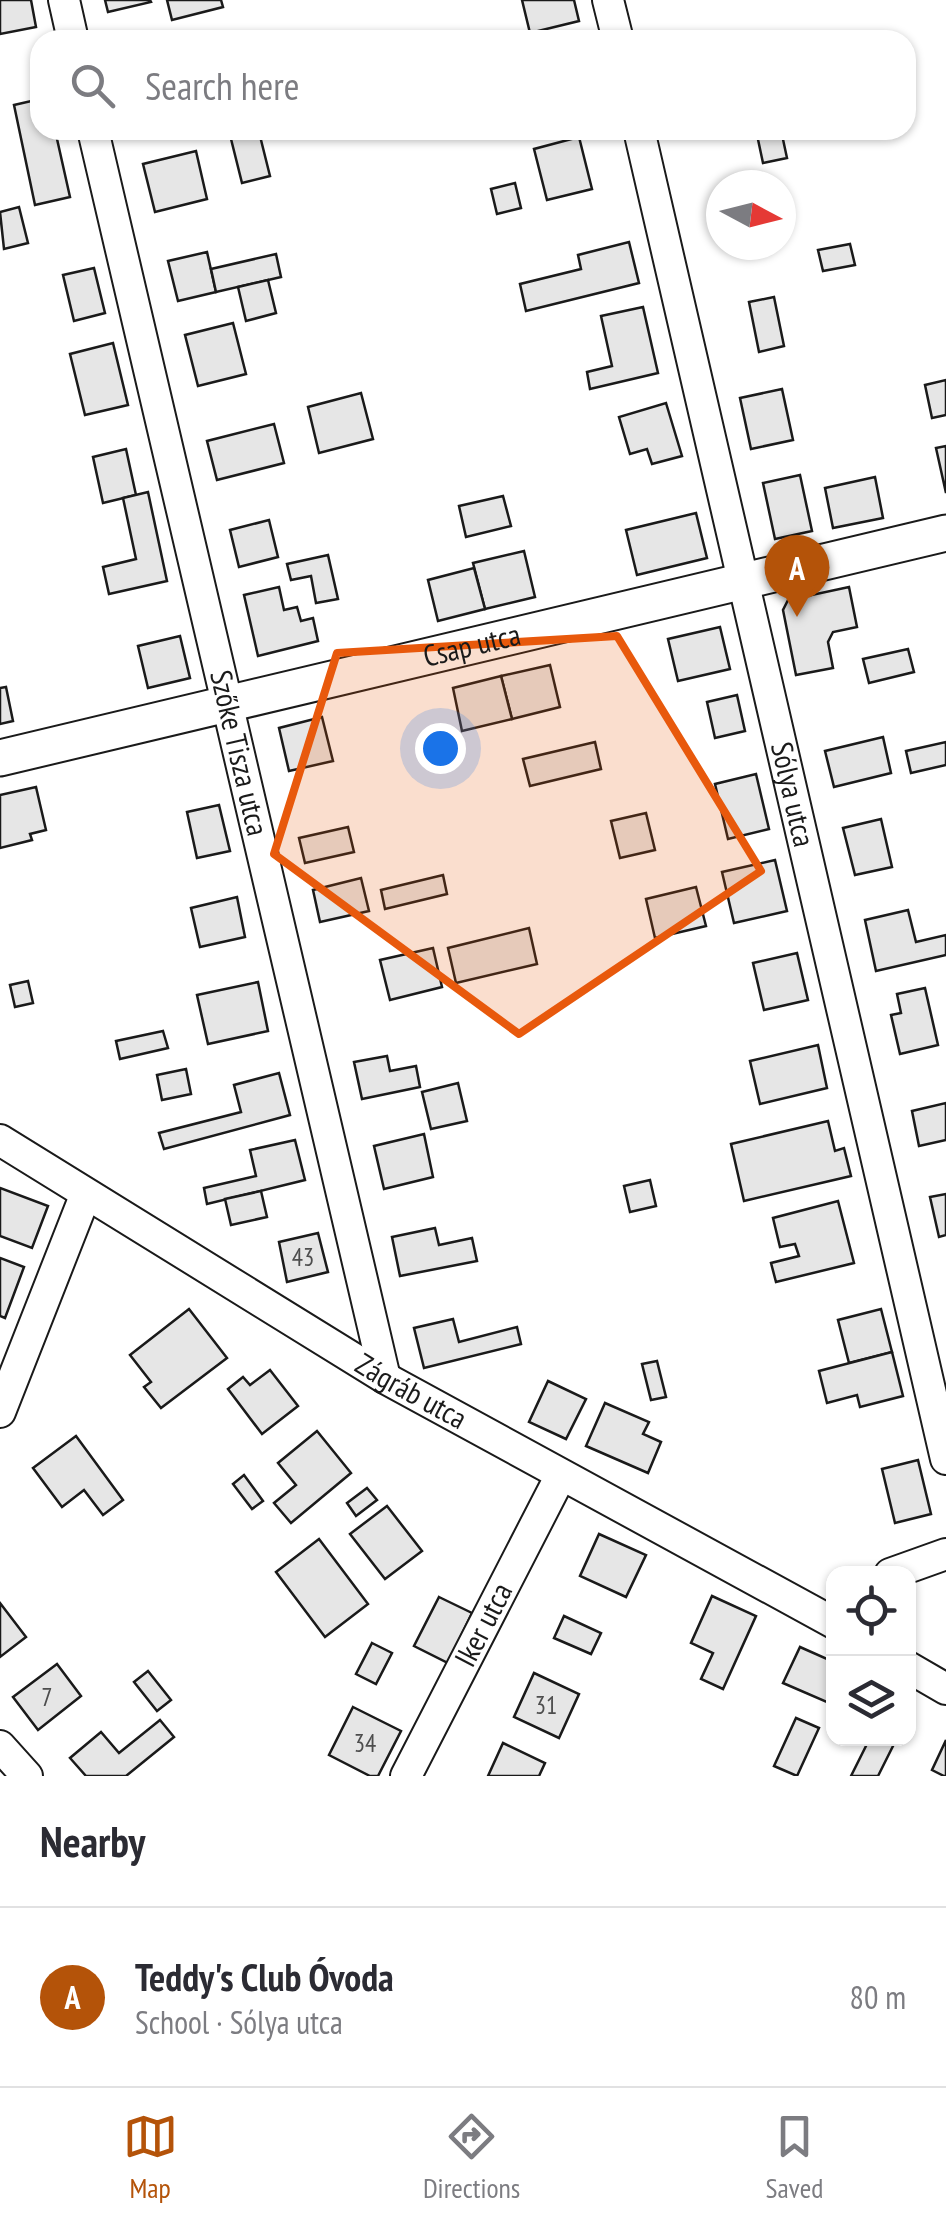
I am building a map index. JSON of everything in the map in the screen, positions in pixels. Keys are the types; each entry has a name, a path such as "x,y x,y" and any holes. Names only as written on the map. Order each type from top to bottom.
{"street":[{"path":"64,0 71,30"},
{"path":"608,0 616,30"},
{"name":"Szőke Tisza utca","path":"96,140 384,1378"},
{"name":"Sólya utca","path":"640,140 946,1459"},
{"name":"Csap utca","path":"0,758 946,533"},
{"name":"Zágráb utca","path":"0,1140 384,1378 561,1475 826,1611"},
{"path":"0,1412 86,1196"},
{"name":"Iker utca","path":"406,1776 561,1475"},
{"path":"912,1566 946,1554"},
{"path":"916,1672 946,1689"},
{"path":"0,1746 27,1776"}],"highlighted area":[{"path":"617,636 761,871 519,1034 274,854 337,653"}],"building":[{"path":"0,0 31,0 36,27 0,34"},
{"path":"105,0 150,0 151,2 108,12"},
{"path":"167,0 221,0 223,7 172,20"},
{"path":"522,0 574,0 579,21 529,30"},
{"path":"30,101 30,140 57,140 70,197 35,205 14,105"},
{"path":"231,140 261,140 270,176 242,183"},
{"path":"580,140 592,189 547,200 534,149"},
{"path":"758,140 783,140 787,158 763,163"},
{"path":"196,151 207,199 155,212 143,164"},
{"path":"515,183 521,208 497,214 491,189"},
{"path":"19,207 28,243 4,249 0,212"},
{"path":"629,242 639,283 526,311 520,284 581,269 578,255"},
{"path":"850,244 855,265 823,271 818,250"},
{"path":"207,252 216,292 178,301 168,261"},
{"path":"276,254 281,277 216,292 211,269"},
{"path":"94,268 105,313 74,321 63,275"},
{"path":"268,280 276,313 246,321 238,287"},
{"path":"774,297 784,346 759,352 749,302"},
{"path":"643,307 658,373 590,389 587,372 612,366 601,316"},
{"path":"233,323 246,374 198,386 185,335"},
{"path":"113,343 128,405 85,415 70,354"},
{"path":"946,380 946,415 932,418 925,385"},
{"path":"782,389 793,440 751,449 740,398"},
{"path":"361,393 373,439 319,453 308,407"},
{"path":"666,403 682,456 652,464 647,449 630,454 619,417"},
{"path":"274,424 284,463 217,480 207,441"},
{"path":"946,446 946,493 936,448"},
{"path":"126,449 136,495 103,503 93,457"},
{"path":"800,475 812,531 775,539 763,483"},
{"path":"875,477 883,518 833,528 825,488"},
{"path":"148,492 167,581 109,594 103,567 136,559 123,498"},
{"path":"503,496 511,526 466,537 459,506"},
{"path":"696,513 707,558 637,575 626,530"},
{"path":"269,520 278,557 239,567 230,530"},
{"path":"524,551 535,597 485,609 473,563"},
{"path":"328,555 338,599 316,603 311,576 291,580 287,564"},
{"path":"474,568 485,609 438,621 428,580"},
{"path":"279,587 284,610 297,607 301,621 313,618 318,641 258,656 244,595"},
{"path":"849,587 857,627 833,632 828,642 833,668 796,675 783,610 788,600"},
{"path":"720,627 730,669 678,681 668,639"},
{"path":"180,636 190,678 148,688 138,646"},
{"path":"908,649 914,672 869,683 863,659"},
{"path":"550,665 560,707 512,719 501,676"},
{"path":"501,676 512,719 462,731 453,688"},
{"path":"6,687 13,721 0,724 0,688"},
{"path":"737,695 745,731 715,738 707,702"},
{"path":"322,717 333,761 289,771 279,728"},
{"path":"883,737 891,773 834,787 825,751"},
{"path":"595,742 601,769 530,786 523,759"},
{"path":"946,742 946,765 911,773 906,751"},
{"path":"756,774 769,829 728,839 715,784"},
{"path":"36,787 46,830 30,834 32,840 0,848 0,795"},
{"path":"219,805 230,851 197,858 187,812"},
{"path":"646,813 655,850 620,858 611,821"},
{"path":"881,819 892,867 855,875 843,828"},
{"path":"348,827 354,852 305,863 299,838"},
{"path":"775,860 787,911 734,923 722,872"},
{"path":"443,875 447,894 385,909 381,890"},
{"path":"361,878 369,911 320,922 313,890"},
{"path":"696,887 706,926 655,938 646,899"},
{"path":"237,897 245,937 200,947 191,908"},
{"path":"908,910 916,942 946,935 946,955 876,971 865,920"},
{"path":"529,928 537,964 456,983 448,948"},
{"path":"433,948 442,987 390,1000 380,960"},
{"path":"797,953 808,1000 764,1010 753,963"},
{"path":"28,981 33,1003 15,1007 10,985"},
{"path":"258,982 268,1031 208,1044 197,995"},
{"path":"925,988 938,1045 900,1054 891,1015 901,1013 897,994"},
{"path":"163,1031 168,1048 120,1059 116,1041"},
{"path":"818,1045 827,1088 760,1104 750,1061"},
{"path":"387,1056 390,1071 416,1066 420,1087 362,1099 354,1062"},
{"path":"186,1069 191,1094 162,1100 157,1075"},
{"path":"279,1073 290,1115 164,1149 159,1133 241,1112 234,1085"},
{"path":"458,1083 467,1121 431,1129 422,1092"},
{"path":"946,1103 946,1140 919,1146 912,1111"},
{"path":"828,1121 835,1151 844,1148 851,1176 744,1201 731,1144"},
{"path":"424,1134 433,1177 384,1189 374,1146"},
{"path":"295,1140 305,1180 207,1204 204,1188 256,1176 250,1150"},
{"path":"650,1180 656,1206 630,1212 624,1186"},
{"path":"0,1188 48,1206 32,1248 0,1236"},
{"path":"261,1191 267,1217 231,1225 225,1199"},
{"path":"946,1194 946,1235 939,1237 930,1197"},
{"path":"838,1201 854,1263 776,1282 771,1263 799,1256 795,1244 780,1247 773,1218"},
{"path":"435,1228 439,1245 472,1238 477,1261 400,1276 392,1237"},
{"path":"318,1233 328,1272 287,1282 279,1242"},
{"path":"0,1258 24,1267 5,1318 0,1316"},
{"path":"189,1309 227,1358 161,1408 144,1387 151,1382 130,1355"},
{"path":"881,1309 892,1352 849,1363 838,1320"},
{"path":"453,1319 459,1342 517,1327 521,1344 424,1368 414,1328"},
{"path":"892,1352 903,1396 860,1407 857,1395 827,1403 819,1371"},
{"path":"657,1361 666,1397 651,1400 642,1364"},
{"path":"270,1370 298,1406 262,1434 228,1389 243,1377 250,1385"},
{"path":"548,1381 586,1399 566,1439 529,1422"},
{"path":"605,1403 649,1422 643,1434 661,1442 648,1473 586,1446"},
{"path":"317,1431 351,1473 291,1523 274,1503 296,1485 278,1463"},
{"path":"76,1436 123,1500 103,1515 84,1490 62,1507 33,1468"},
{"path":"918,1460 931,1514 895,1523 882,1469"},
{"path":"244,1475 263,1501 252,1509 233,1484"},
{"path":"367,1488 377,1500 356,1516 347,1503"},
{"path":"387,1506 422,1551 385,1579 350,1534"},
{"path":"599,1534 646,1555 626,1597 580,1576"},
{"path":"319,1539 368,1604 325,1637 276,1572"},
{"path":"712,1596 756,1616 723,1689 701,1679 713,1653 691,1643"},
{"path":"439,1597 472,1613 448,1663 414,1646"},
{"path":"0,1603 26,1637 0,1657"},
{"path":"564,1616 601,1633 591,1654 554,1638"},
{"path":"372,1643 392,1653 376,1684 356,1674"},
{"path":"800,1647 826,1658 826,1702 783,1683"},
{"path":"57,1664 81,1696 38,1730 13,1697"},
{"path":"148,1671 171,1700 157,1711 134,1682"},
{"path":"534,1673 579,1694 559,1738 514,1717"},
{"path":"353,1707 401,1731 378,1776 370,1776 329,1755"},
{"path":"796,1718 819,1728 797,1776 774,1766"},
{"path":"160,1720 174,1737 126,1776 86,1776 70,1758 101,1732 119,1753"},
{"path":"946,1740 946,1776 944,1776 932,1770"},
{"path":"503,1743 545,1763 539,1776 488,1776"},
{"path":"866,1746 893,1746 878,1776 851,1776"}],"place":[{"name":"Teddy's Club Óvoda","path":"797,617"}]}
